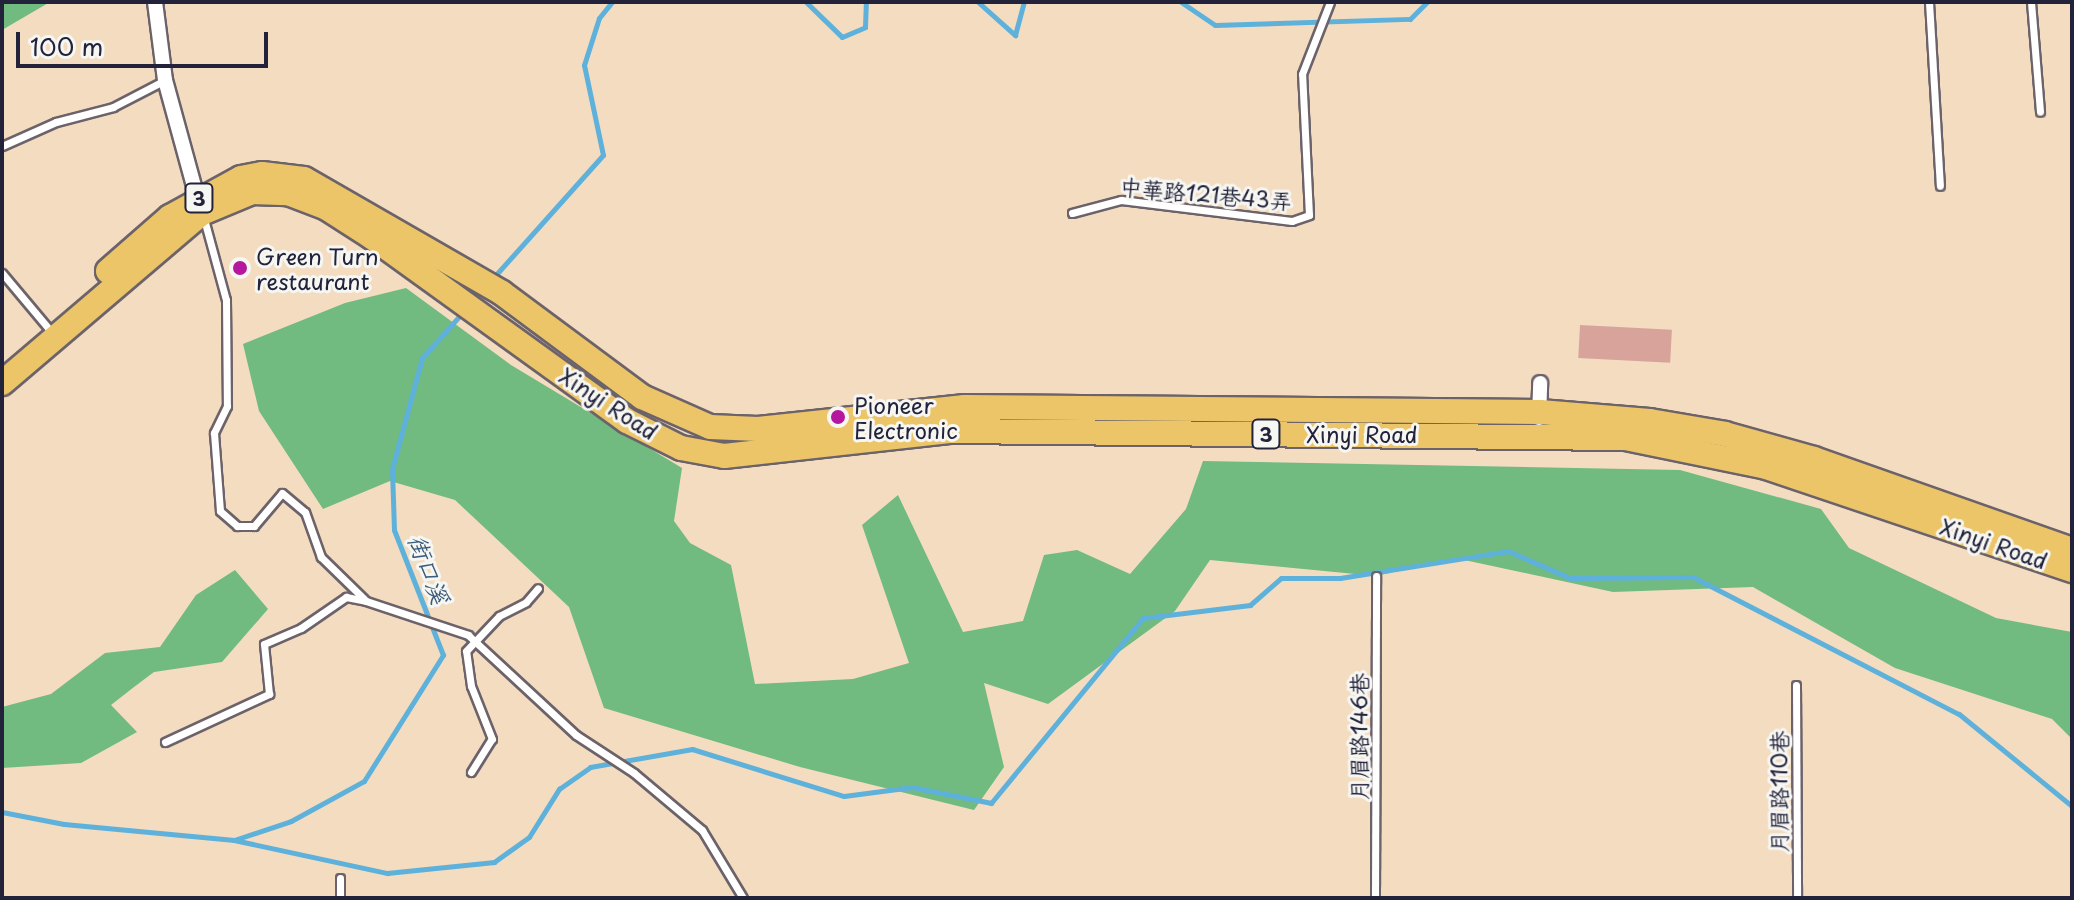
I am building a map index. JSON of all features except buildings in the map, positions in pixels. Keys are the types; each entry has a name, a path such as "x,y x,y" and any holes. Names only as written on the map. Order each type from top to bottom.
{"main road":[{"name":"3","path":"2,364 51,331 199,206 241,178 262,174 304,179 424,262"},
{"name":"Xinyi Road","path":"424,262 502,293 642,397 689,422 758,429 930,408 1539,423 1725,434 1814,459 2072,550"},
{"name":"Xinyi Road","path":"424,262 482,316 627,421 681,448 724,456 920,434 1539,423 1766,467 2072,570"},
{"name":"3","path":"2,383 51,331"},
{"path":"920,434 930,408"}],"street":[{"path":"155,2 165,80 199,206"},
{"path":"1539,423 1540,383"}],"lane":[{"name":"中華路121巷43弄","path":"1072,213 1121,200 1292,221 1309,215 1302,74 1315,32 1330,2"},
{"path":"1929,2 1940,186"},
{"path":"2031,2 2040,112"},
{"path":"2,146 56,122 113,107 165,80"},
{"path":"199,206 226,300 227,406 214,433 220,511 237,526 254,526 282,493 305,512 321,557 366,601"},
{"path":"2,273 51,331"},
{"name":"月眉路146巷","path":"1375,898 1376,576"},
{"path":"471,772 492,739 471,686 466,651 474,640 538,588"},
{"path":"165,742 269,694 264,644 301,628 346,597 366,601 474,640 576,735 629,770 702,830 743,898"},
{"name":"月眉路110巷","path":"1796,685 1797,898"},
{"path":"340,878 340,898"}],"green space":[{"path":"2,2 50,2 2,30"},
{"path":"406,288 511,365 682,468 674,521 690,543 731,565 755,684 853,679 909,663 862,525 898,495 963,632 1023,621 1044,555 1077,550 1130,574 1186,509 1203,461 1680,470 1821,509 1849,548 1996,618 2072,632 2072,739 2052,719 1895,668 1753,587 1613,592 1455,558 1376,576 1210,560 1175,611 1048,704 984,683 1004,767 974,810 800,767 604,708 569,607 455,500 390,481 323,509 259,411 243,344 345,303"},
{"path":"235,570 268,609 222,662 154,672 111,705 137,732 81,763 2,768 2,707 51,694 105,653 160,647 196,595"}],"waterway":[{"name":"街口溪","path":"493,278 603,155 584,65 599,18 612,2"},
{"name":"街口溪","path":"806,2 842,37 865,27 866,2"},
{"name":"街口溪","path":"978,2 1015,35 1024,2"},
{"name":"街口溪","path":"1181,2 1215,25 1410,19 1427,2"},
{"name":"街口溪","path":"2,812 64,824 234,840 291,821 364,781 443,655 394,530 392,469 422,358 463,312"},
{"path":"234,840 387,873 494,862 529,837 559,789 590,767 692,749 844,796 912,787 991,803 1143,618 1250,605 1281,578 1340,578 1508,551 1570,578 1693,577 1959,714 2072,806"}],"place":[{"name":"Green Turn restaurant","path":"240,268"},
{"name":"Pioneer Electronic","path":"838,417"}]}
